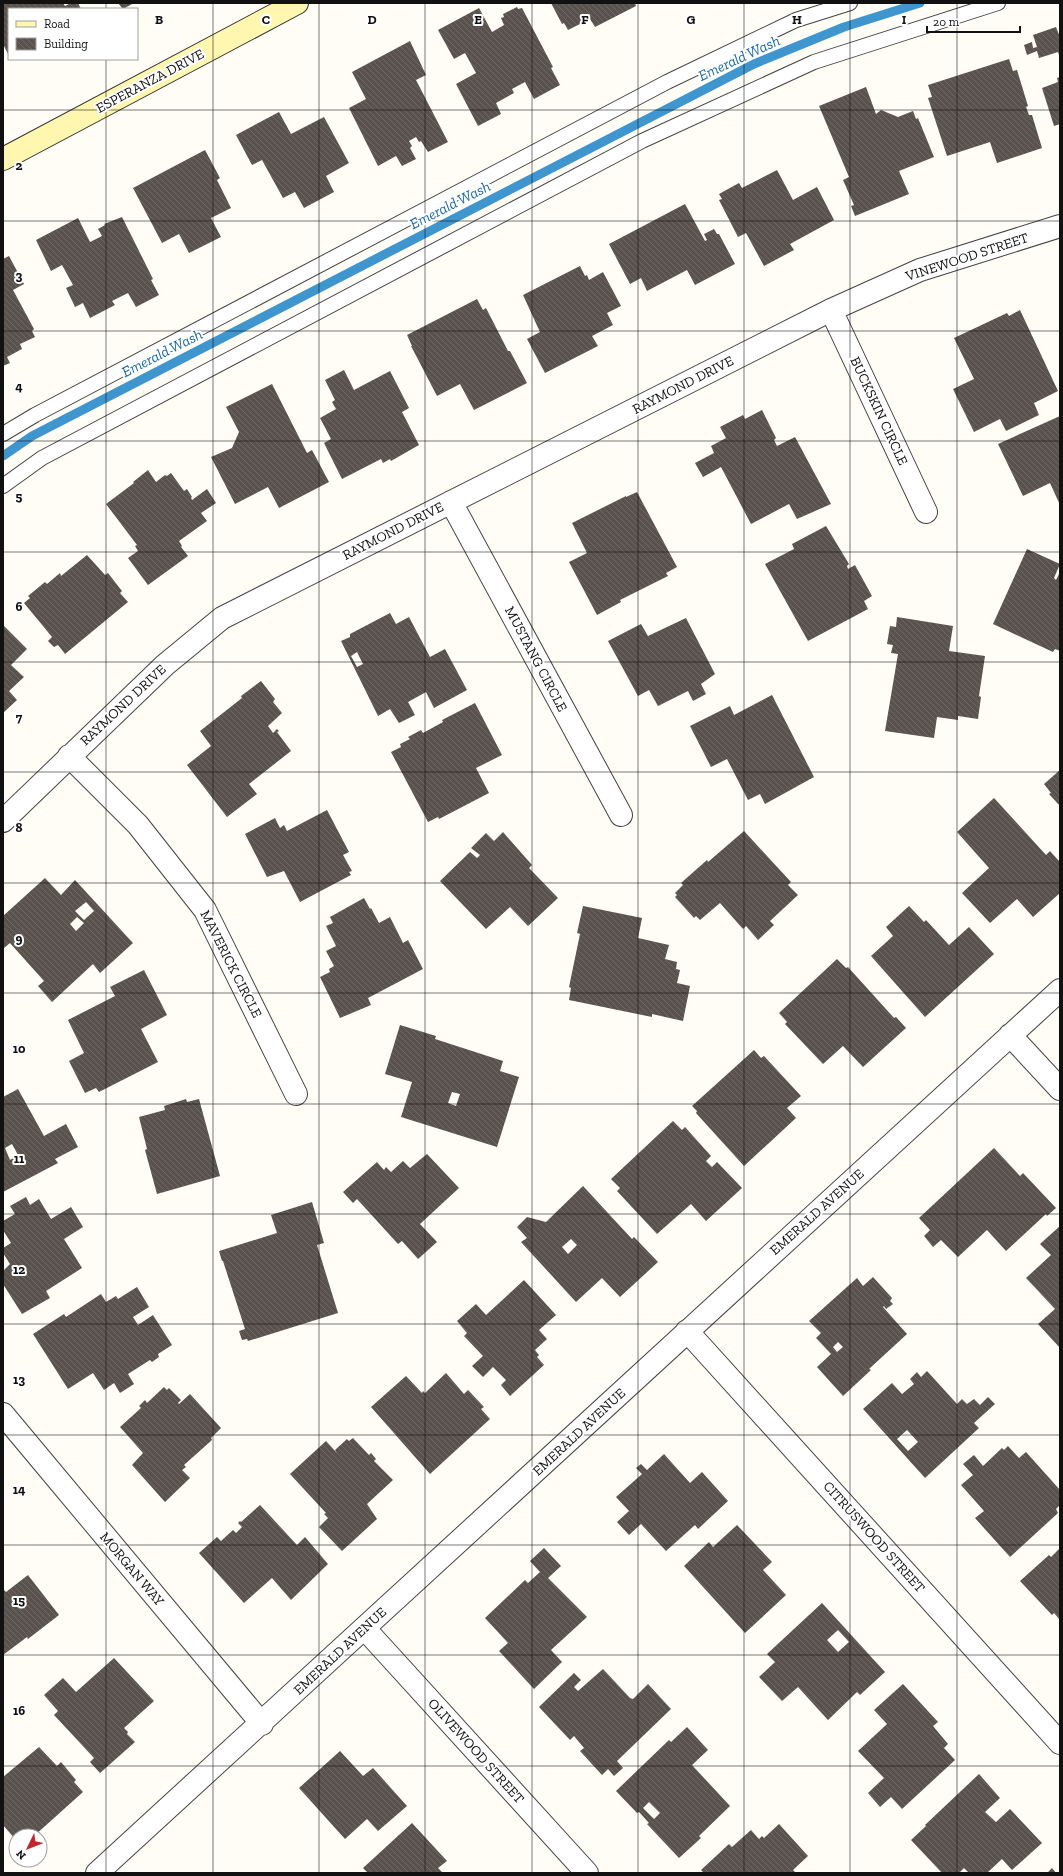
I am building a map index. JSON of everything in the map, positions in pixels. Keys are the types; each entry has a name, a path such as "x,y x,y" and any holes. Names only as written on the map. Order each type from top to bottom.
{"main road":[{"name":"ESPERANZA DRIVE","path":"3,159 298,3"}],"street":[{"name":"VINEWOOD STREET","path":"831,310 920,270 1060,226"},
{"name":"RAYMOND DRIVE","path":"3,821 165,665 222,618 831,310"},
{"name":"BUCKSKIN CIRCLE","path":"831,310 926,512"},
{"name":"MUSTANG CIRCLE","path":"451,502 620,815"},
{"name":"MAVERICK CIRCLE","path":"70,756 138,825 205,910 296,1094"},
{"name":"EMERALD AVENUE","path":"97,1873 262,1724 687,1331 1060,990"},
{"path":"1010,1035 1060,1089"},
{"name":"CITRUSWOOD STREET","path":"687,1331 1060,1743"},
{"name":"MORGAN WAY","path":"3,1414 262,1724"},
{"name":"OLIVEWOOD STREET","path":"365,1629 587,1873"}],"lane":[{"path":"3,434 35,415 667,82 796,20 850,3"},
{"path":"3,486 42,458 642,141 814,62 998,3"}],"building":[{"path":"3,3 63,3 65,6 71,3 78,3 80,8 8,8 8,54 3,44"},
{"path":"118,3 134,3 125,8 122,8"},
{"path":"551,3 635,3 636,6 595,27 590,19 568,30 564,23 562,24"},
{"path":"517,7 518,9 522,8 553,67 551,68 560,85 534,99 525,82 512,89 514,93 496,103 501,114 478,126 456,84 476,73 465,53 454,59 438,30 479,8 492,32 504,25 501,18 504,17 503,14"},
{"path":"1056,27 1060,37 1060,58 1058,52 1039,58 1037,51 1027,55 1024,45 1032,42 1033,48 1037,47 1033,35"},
{"path":"410,41 426,75 416,80 448,142 428,152 421,141 419,142 416,137 409,141 412,146 410,148 416,159 402,166 396,156 378,166 349,108 366,99 352,72"},
{"path":"1009,59 1013,71 1017,70 1028,106 1026,107 1029,115 1032,115 1042,148 997,163 990,142 947,156 928,98 932,97 928,85"},
{"path":"1060,77 1060,124 1054,126 1042,88 1058,82 1057,78"},
{"path":"866,87 876,114 881,110 898,117 913,111 916,119 918,118 934,157 899,171 909,194 855,216 851,206 854,205 843,180 849,177 819,106"},
{"path":"279,112 291,134 324,117 349,163 326,176 334,192 304,208 295,192 283,198 262,160 252,165 236,135"},
{"path":"205,150 220,178 217,180 231,208 211,218 221,237 189,253 179,234 162,243 133,188"},
{"path":"777,170 793,200 817,187 834,220 790,244 794,250 764,266 746,233 738,237 719,200 722,199 719,194 739,183 742,188"},
{"path":"685,204 705,241 707,240 704,234 714,229 717,234 719,234 735,264 695,285 687,270 647,291 641,278 630,284 609,244"},
{"path":"122,217 153,279 151,280 159,295 136,307 128,293 112,301 115,305 90,318 83,303 75,307 66,288 73,285 62,265 51,271 36,240 78,218 90,242 102,236 98,229 105,225 104,224"},
{"path":"9,256 24,284 13,290 34,329 32,331 35,337 20,344 22,349 7,357 10,363 3,366 3,259"},
{"path":"580,266 585,276 587,275 589,280 603,272 621,306 607,313 613,325 592,336 598,346 545,373 527,339 540,332 523,295"},
{"path":"477,299 483,310 486,308 508,351 510,351 527,383 474,410 460,384 437,396 411,346 407,335"},
{"path":"1020,310 1058,391 1034,403 1039,415 1006,431 1000,419 974,432 953,389 974,379 954,338 1007,313 1009,316"},
{"path":"344,370 354,390 390,371 409,408 402,412 419,445 391,461 390,459 383,463 381,459 342,479 324,443 331,439 320,418 336,409 332,402 335,400 325,380"},
{"path":"272,384 307,453 312,450 329,482 279,508 268,487 235,504 211,457 232,448 239,432 226,407"},
{"path":"762,410 776,438 774,440 777,446 795,437 831,504 797,519 789,504 751,524 721,467 703,477 695,463 714,453 711,446 726,438 720,427 743,415 745,419"},
{"path":"1060,416 1060,505 1050,483 1023,496 998,444"},
{"path":"148,470 156,482 165,475 167,476 171,473 184,491 187,489 192,497 192,500 207,489 216,503 201,513 207,521 179,541 182,546 181,547 188,556 148,585 128,558 138,551 135,546 137,545 106,504 134,483 133,482"},
{"path":"637,492 677,567 666,573 668,576 620,600 621,602 597,615 569,562 587,553 572,523"},
{"path":"826,526 849,564 847,566 848,569 855,565 872,596 864,601 868,609 808,641 765,564 794,549 792,544"},
{"path":"1027,549 1060,564 1054,578 1056,580 1060,572 1060,651 1055,649 1053,652 993,624"},
{"path":"87,555 105,575 108,573 122,591 120,593 128,602 65,654 58,645 54,647 48,641 52,637 24,603 30,598 28,596 45,582 47,584 60,573 61,576"},
{"path":"390,613 396,624 409,617 430,657 445,649 467,690 434,708 426,692 408,702 415,715 399,723 390,709 378,716 341,641 350,637 350,634","holes":["357,652 363,664 357,667 351,656"]},
{"path":"897,617 953,626 949,651 985,656 979,696 981,697 978,719 958,716 958,720 937,717 934,738 885,731 898,654 891,653 893,645 887,644 890,626 896,627"},
{"path":"686,618 715,674 701,684 706,694 693,701 688,691 658,706 649,690 638,696 608,641 641,624 648,636"},
{"path":"3,625 27,649 11,665 24,677 9,691 17,700 3,713"},
{"path":"261,681 275,699 273,702 282,713 268,726 273,733 277,729 279,731 277,732 291,751 249,784 257,794 227,817 187,765 211,746 200,731"},
{"path":"772,695 814,777 765,804 760,794 748,800 727,759 711,767 690,726 730,706 734,715"},
{"path":"475,703 502,755 476,768 489,793 439,819 438,817 428,822 391,752 401,747 400,744 410,739 408,737 421,730 423,733 443,722 442,720"},
{"path":"1060,770 1060,806 1049,794 1051,793 1044,784"},
{"path":"994,798 1046,855 1050,851 1060,862 1060,893 1033,917 1017,899 990,923 962,893 989,868 957,832"},
{"path":"327,810 349,852 343,855 352,871 349,872 351,875 300,902 284,871 267,877 245,834 275,818 280,828 284,825 287,831"},
{"path":"744,831 791,882 788,885 798,895 770,921 774,925 758,940 746,926 743,929 720,903 700,920 696,916 694,918 675,897 677,895 675,893 683,885 681,883"},
{"path":"503,832 532,865 529,868 558,898 528,926 510,907 486,929 440,881 470,852 477,858 480,855 471,848 486,833 494,841"},
{"path":"45,878 61,895 75,880 133,943 100,973 93,964 52,1002 38,986 44,981 10,943 4,948 3,947 3,916","holes":["86,902 94,911 84,920 75,911","77,917 84,923 76,931 70,924"]},
{"path":"364,898 379,923 390,917 403,943 408,940 423,969 368,998 371,1005 340,1018 320,977 330,972 329,969 334,966 326,951 336,946 326,926 333,923 330,917"},
{"path":"583,906 642,918 638,938 669,945 665,959 677,962 676,969 680,970 677,983 690,986 683,1021 652,1014 652,1017 569,1000 571,988 569,987 580,934 577,933"},
{"path":"909,906 924,922 926,920 949,945 969,927 994,954 925,1017 871,956 893,936 886,927"},
{"path":"837,959 846,968 848,967 894,1018 896,1017 906,1028 863,1067 843,1046 823,1064 785,1024 787,1022 779,1013"},
{"path":"144,970 167,1015 141,1029 158,1062 99,1092 96,1088 85,1093 69,1061 84,1053 68,1020 115,996 110,987"},
{"path":"400,1025 436,1036 435,1039 503,1061 500,1071 519,1077 497,1147 401,1117 412,1082 385,1074","holes":["452,1092 460,1094 456,1106 448,1103"]},
{"path":"754,1050 761,1058 764,1056 801,1096 787,1108 796,1118 744,1166 696,1113 697,1111 692,1106"},
{"path":"18,1089 44,1136 66,1124 78,1147 55,1159 58,1163 3,1192 3,1097","holes":["12,1144 18,1155 10,1160 5,1148"]},
{"path":"186,1099 187,1102 199,1099 220,1176 157,1194 145,1150 147,1149 139,1117 165,1110 164,1106"},
{"path":"673,1121 682,1130 685,1127 711,1156 706,1161 712,1167 717,1162 742,1188 706,1221 691,1204 657,1234 617,1191 620,1188 611,1179"},
{"path":"994,1148 1020,1176 1023,1173 1056,1208 1047,1216 1046,1214 1006,1251 987,1230 958,1257 941,1240 933,1247 924,1236 930,1230 919,1218"},
{"path":"427,1154 459,1188 420,1224 437,1242 418,1259 402,1241 398,1244 357,1199 353,1203 343,1192 377,1162 384,1170 386,1167 391,1172 403,1161 410,1168"},
{"path":"583,1186 632,1239 634,1237 658,1262 620,1297 602,1278 576,1302 521,1242 527,1238 517,1227 527,1217 546,1222","holes":["571,1239 577,1245 568,1254 562,1247"]},
{"path":"26,1197 30,1205 39,1199 51,1219 71,1207 83,1227 64,1239 82,1268 46,1291 50,1298 22,1314 3,1284 3,1271 10,1264 3,1253 3,1248 11,1243 3,1230 3,1221 15,1214 10,1206"},
{"path":"312,1202 324,1243 317,1245 338,1313 248,1341 247,1339 242,1340 239,1331 245,1329 219,1251 277,1233 271,1215"},
{"path":"1060,1226 1060,1348 1038,1324 1055,1309 1026,1278 1051,1255 1040,1244"},
{"path":"873,1277 892,1298 890,1301 893,1304 886,1309 884,1306 883,1307 907,1334 869,1369 871,1370 843,1396 817,1367 831,1354 816,1338 821,1333 809,1321 857,1278 863,1286","holes":["838,1342 843,1347 837,1352 833,1347"]},
{"path":"524,1280 556,1315 539,1330 547,1339 535,1350 539,1355 537,1357 544,1365 510,1396 501,1385 506,1380 493,1367 483,1377 472,1366 483,1356 464,1336 467,1333 457,1321 476,1304 486,1315"},
{"path":"137,1287 149,1307 133,1317 138,1325 153,1315 172,1345 158,1354 159,1357 152,1362 150,1360 128,1374 134,1384 120,1393 114,1383 104,1390 93,1373 68,1389 33,1334 64,1314 66,1317 101,1294 106,1302 116,1296 118,1299"},
{"path":"927,1371 957,1404 962,1399 967,1404 974,1399 980,1405 988,1397 995,1404 974,1423 979,1428 925,1478 863,1409 892,1383 902,1394 914,1384 910,1379 917,1372 921,1377","holes":["907,1430 918,1442 908,1451 897,1439"]},
{"path":"446,1373 464,1394 468,1390 484,1407 481,1409 490,1419 430,1474 371,1407 406,1376 422,1393 423,1391 425,1393"},
{"path":"164,1387 167,1390 169,1388 181,1400 178,1403 179,1404 190,1394 221,1428 211,1438 212,1440 184,1465 186,1467 182,1470 190,1478 165,1502 132,1465 143,1453 120,1427 141,1408 139,1406 145,1400 147,1403"},
{"path":"353,1438 369,1455 371,1453 376,1459 374,1461 393,1480 367,1504 377,1519 342,1551 319,1527 328,1518 324,1514 326,1513 290,1474 326,1441 337,1453 335,1450 347,1439 349,1441"},
{"path":"1008,1446 1019,1458 1026,1452 1060,1490 1060,1505 1056,1509 1058,1513 1010,1557 975,1518 984,1511 961,1485 973,1475 963,1464 974,1455 983,1466 1002,1448 1004,1450"},
{"path":"664,1454 690,1483 702,1472 728,1501 698,1529 695,1525 666,1551 641,1524 629,1535 617,1522 629,1511 616,1497 642,1474 636,1468 641,1464 647,1470"},
{"path":"260,1505 297,1545 305,1537 328,1564 291,1600 272,1578 244,1603 199,1553 217,1537 221,1541 233,1530 236,1533 242,1527 238,1523"},
{"path":"737,1525 772,1562 763,1570 786,1595 745,1633 684,1566 709,1542 713,1547"},
{"path":"544,1548 561,1566 548,1578 587,1617 551,1650 562,1662 534,1689 499,1651 508,1643 485,1618 525,1580 528,1583 540,1572 530,1561"},
{"path":"1060,1548 1060,1620 1054,1613 1052,1615 1020,1581 1049,1555 1051,1557"},
{"path":"28,1575 59,1615 28,1639 27,1637 3,1655 3,1589 6,1592"},
{"path":"822,1603 885,1672 860,1695 857,1692 828,1720 798,1687 782,1701 759,1677 775,1662 767,1654","holes":["838,1630 849,1642 838,1652 827,1640"]},
{"path":"114,1658 154,1701 124,1728 128,1732 127,1734 135,1742 100,1773 90,1762 94,1758 54,1715 58,1711 44,1695 63,1678 76,1692"},
{"path":"603,1669 630,1698 633,1699 648,1684 671,1709 617,1761 623,1768 614,1776 608,1769 602,1775 580,1751 584,1748 574,1736 570,1740 539,1707 574,1673 581,1680 574,1687 578,1691"},
{"path":"903,1684 938,1722 933,1726 948,1744 944,1748 955,1760 902,1809 891,1797 880,1807 868,1793 884,1778 858,1751 887,1724 874,1710"},
{"path":"687,1727 708,1750 692,1765 730,1806 699,1836 701,1838 679,1858 647,1824 649,1823 639,1812 637,1813 616,1791 669,1740 671,1742","holes":["649,1802 660,1813 654,1819 643,1808"]},
{"path":"39,1747 57,1766 61,1762 76,1780 74,1782 83,1792 43,1828 8,1828 8,1831 3,1825 3,1777"},
{"path":"340,1751 363,1776 373,1768 407,1806 378,1831 367,1819 345,1839 299,1788"},
{"path":"979,1774 1000,1798 985,1812 996,1822 1010,1809 1042,1843 1012,1870 1002,1859 987,1873 969,1873 964,1868 959,1873 942,1873 911,1840"},
{"path":"412,1823 447,1861 438,1868 443,1873 368,1873 363,1868"},
{"path":"779,1824 808,1856 793,1870 796,1873 704,1873 701,1870 729,1844 732,1847 751,1830 759,1839 762,1836 764,1838"},
{"path":"1052,1868 1056,1873 1047,1873"}],"waterway":[{"name":"Emerald Wash","path":"3,456 32,436 754,64 844,27 920,3"}]}
